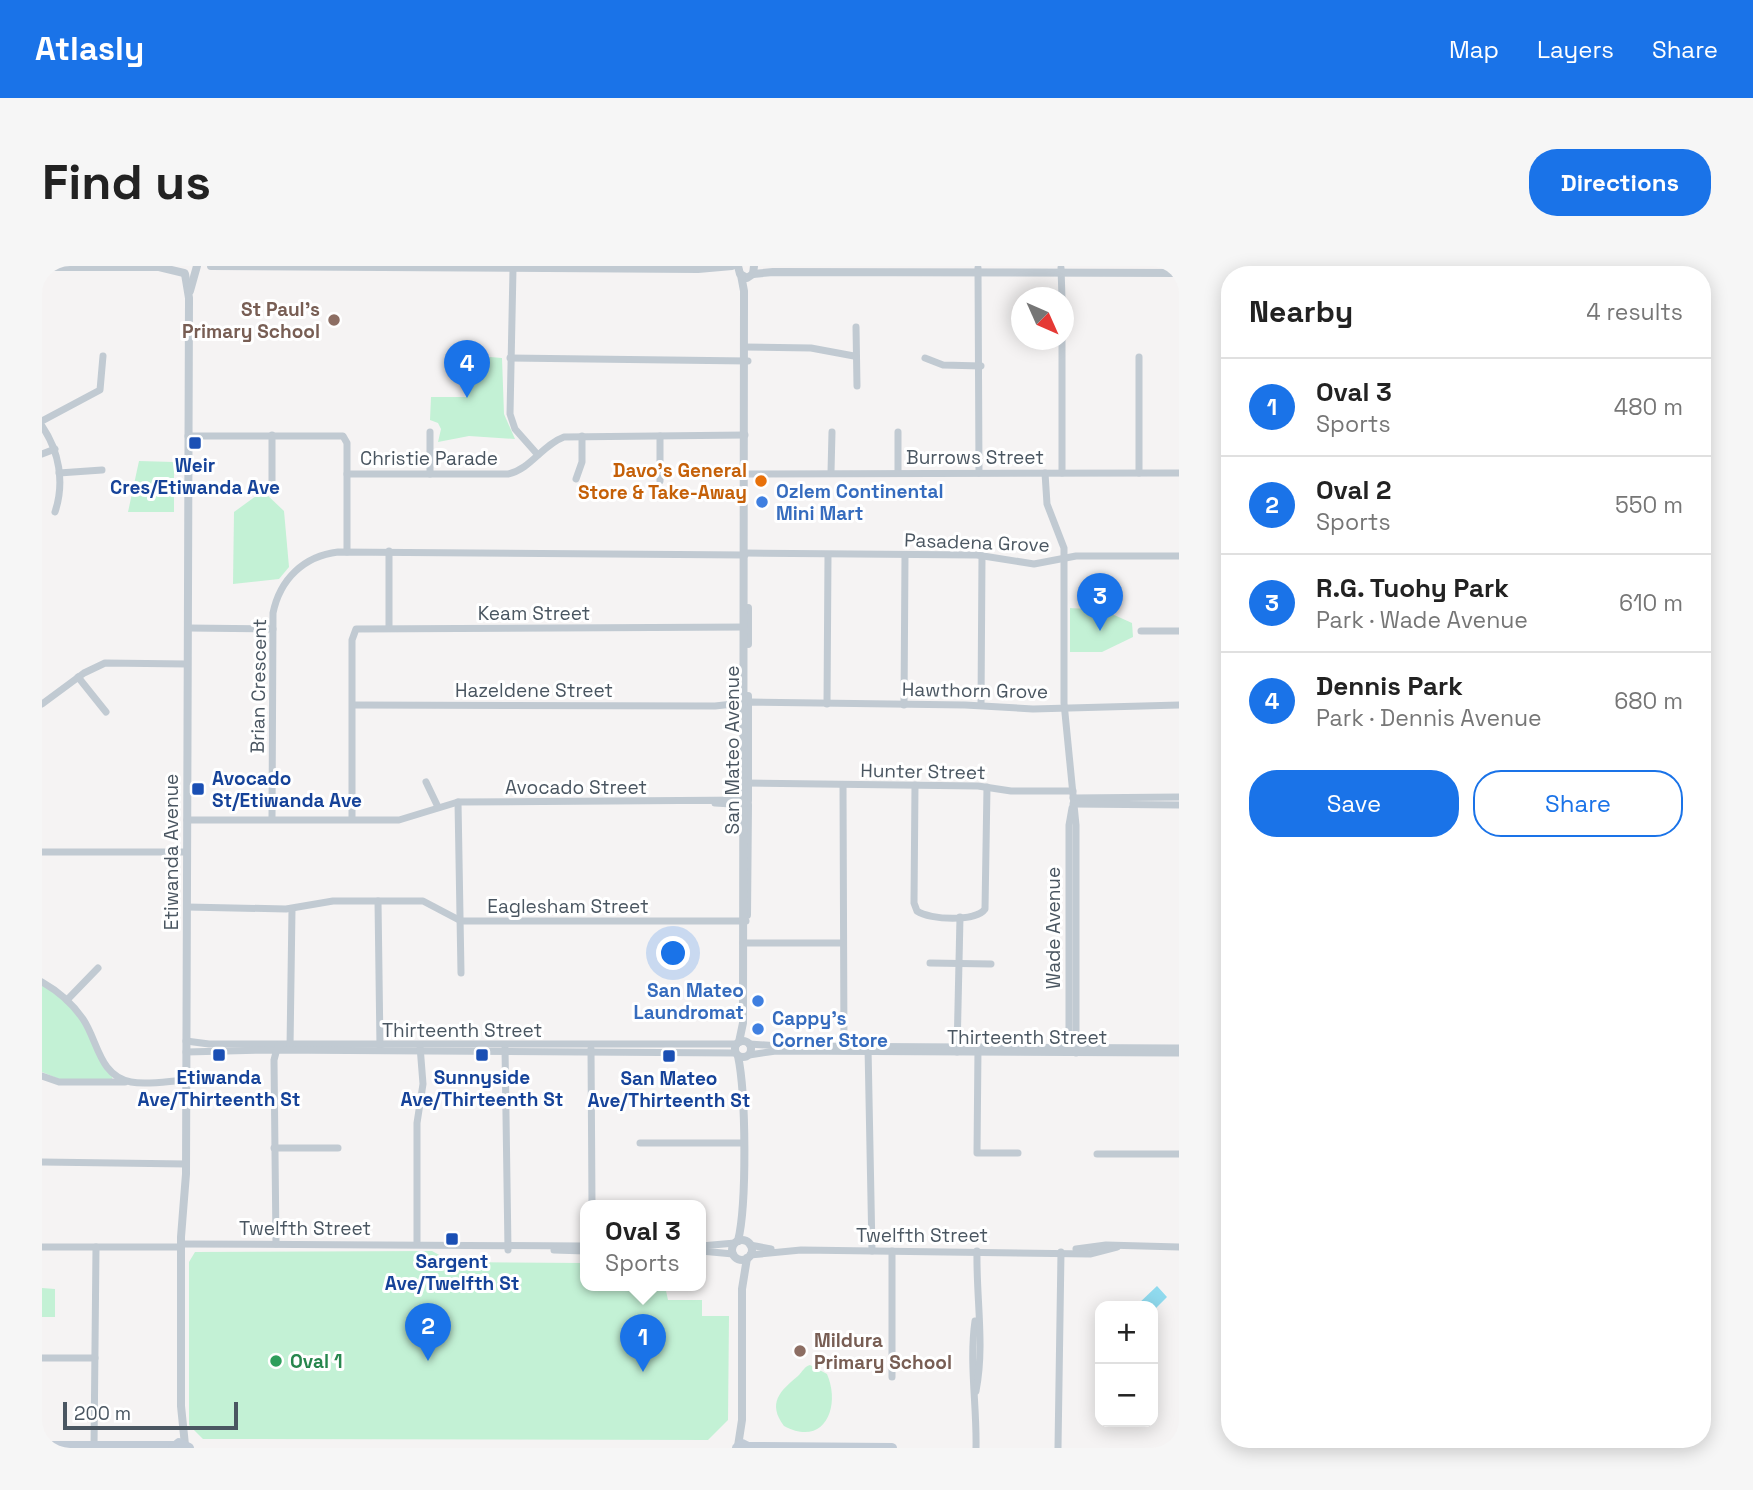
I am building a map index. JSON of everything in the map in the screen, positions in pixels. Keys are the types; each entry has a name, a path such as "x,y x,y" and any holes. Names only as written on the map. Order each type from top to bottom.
{"main road":[{"path":"42,1446 183,1446"},
{"path":"742,1447 892,1448"}],"street":[{"path":"717,269 732,266"},
{"path":"762,266 980,270"},
{"path":"42,267 162,267 183,271 215,267 717,269 739,272 1108,269 1179,271"},
{"path":"506,268 510,298 511,420 538,455"},
{"name":"Etiwanda Avenue","path":"189,298 196,270"},
{"path":"979,473 980,270"},
{"path":"1062,270 1062,287"},
{"name":"Etiwanda Avenue","path":"183,271 189,298 186,1164 181,1246 180,1406 183,1446"},
{"name":"San Mateo Avenue","path":"739,272 744,290 746,355"},
{"name":"San Mateo Avenue","path":"742,1242 744,472 748,291 753,272"},
{"path":"856,327 854,356 857,386"},
{"path":"510,358 713,358 811,348 854,356"},
{"path":"1062,350 1062,473"},
{"path":"55,512 60,495 60,473 55,449 42,423 100,390 103,356"},
{"path":"1139,357 1139,473"},
{"path":"925,358 938,364 981,366"},
{"path":"430,432 430,474"},
{"path":"831,472 832,432"},
{"path":"898,432 898,472"},
{"path":"188,434 343,436 347,441 347,552"},
{"path":"272,435 272,485"},
{"path":"576,479 582,462 582,436"},
{"path":"660,436 660,481"},
{"name":"Christie Parade","path":"347,474 508,474 518,471 560,438 745,437"},
{"path":"42,454 55,449"},
{"path":"60,473 102,470"},
{"name":"Burrows Street","path":"744,472 1179,473"},
{"name":"Wade Avenue","path":"1045,472 1047,504 1063,544 1064,559 1065,707 1076,825 1072,1050"},
{"path":"389,551 389,628"},
{"name":"Brian Crescent","path":"272,819 273,629 277,597 295,571 315,557 347,552 389,551 715,552"},
{"name":"Pasadena Grove","path":"715,552 773,555 982,556 1018,563 1048,564 1081,556 1179,556"},
{"path":"827,704 828,555"},
{"path":"904,705 905,555"},
{"path":"981,705 982,556"},
{"name":"Keam Street","path":"353,705 354,631 389,628 745,629"},
{"path":"188,629 273,629"},
{"path":"1141,631 1179,631"},
{"path":"42,704 78,677 105,663 187,662"},
{"path":"78,677 106,712"},
{"path":"352,819 353,705"},
{"name":"Hazeldene Street","path":"353,705 745,705"},
{"name":"Hawthorn Grove","path":"745,705 1179,705"},
{"path":"426,782 438,807"},
{"name":"Hunter Street","path":"745,785 987,787 1073,798 1179,805"},
{"path":"842,1049 843,785"},
{"path":"915,785 915,907 926,916 979,915 985,909 987,787"},
{"name":"Hunter Street","path":"1073,798 1179,797"},
{"path":"458,802 461,973"},
{"name":"Avocado Street","path":"187,819 407,819 458,802 745,802"},
{"path":"42,852 187,852"},
{"path":"187,909 292,909 333,901 378,901 378,1048"},
{"name":"Eaglesham Street","path":"378,901 428,902 461,921 744,922"},
{"path":"292,909 292,1047"},
{"path":"959,1050 960,916"},
{"path":"743,943 842,943"},
{"path":"930,963 991,964"},
{"path":"67,1000 98,968"},
{"path":"42,982 67,1000 89,1029 104,1064 118,1077 132,1082"},
{"name":"Thirteenth Street","path":"186,1041 274,1047"},
{"path":"274,1047 274,1244"},
{"name":"Thirteenth Street","path":"186,1052 274,1047 1179,1050"},
{"path":"416,1244 417,1123 423,1048"},
{"path":"508,1048 508,1248"},
{"path":"592,1200 593,1048"},
{"path":"870,1049 870,1251"},
{"path":"978,1050 977,1153 1018,1153"},
{"path":"42,1076 58,1082 186,1082"},
{"path":"640,1143 742,1143"},
{"path":"274,1148 338,1149"},
{"path":"1097,1154 1179,1154"},
{"path":"42,1162 186,1164"},
{"path":"742,1242 734,1256 742,1289"},
{"path":"742,1242 748,1256 742,1289 742,1447"},
{"name":"Twelfth Street","path":"706,1248 742,1242 782,1251"},
{"name":"Twelfth Street","path":"42,1247 428,1244 451,1249 580,1248"},
{"name":"Twelfth Street","path":"748,1256 782,1251 1062,1252 1106,1245 1179,1247"},
{"path":"95,1447 96,1247"},
{"name":"Twelfth Street","path":"706,1250 734,1256"},
{"path":"892,1251 892,1377"},
{"path":"976,1448 976,1391 972,1340 977,1310 977,1251"},
{"path":"1058,1448 1062,1252"},
{"path":"734,1256 748,1256"},
{"path":"42,1358 96,1358"}],"green space":[{"path":"466,355 502,358 504,414 515,439 469,436 438,442 441,429 438,423 430,420 431,397 466,397"},
{"path":"139,461 174,462 174,512 128,512"},
{"path":"263,491 284,511 289,567 279,579 233,584 234,512"},
{"path":"1070,608 1103,610 1132,623 1133,637 1102,652 1070,652"},
{"path":"42,985 65,1001 79,1017 99,1058 113,1076 112,1079 59,1079 42,1072"},
{"path":"432,1251 452,1262 580,1263 580,1291 666,1291 668,1300 702,1300 702,1316 729,1316 728,1420 708,1440 203,1439 189,1425 189,1262 195,1252"},
{"path":"42,1288 55,1289 55,1317 42,1317"},
{"path":"810,1365 827,1374 831,1386 830,1410 819,1428 810,1432 798,1431 784,1426 776,1411 776,1404 781,1392"}],"water":[{"path":"1157,1286 1167,1297 1158,1306 1158,1301 1141,1301"}],"place":[{"name":"St Paul's Primary School","path":"334,320"},
{"name":"Dennis Park","path":"467,398"},
{"name":"Weir Cres/Etiwanda Ave","path":"195,443"},
{"name":"Davo's General Store & Take-Away","path":"761,481"},
{"name":"Ozlem Continental Mini Mart","path":"762,502"},
{"name":"R.G. Tuohy Park","path":"1100,631"},
{"name":"Avocado St/Etiwanda Ave","path":"198,789"},
{"name":"San Mateo Laundromat","path":"758,1001"},
{"name":"Cappy's Corner Store","path":"758,1029"},
{"name":"Etiwanda Ave/Thirteenth St","path":"219,1055"},
{"name":"Sunnyside Ave/Thirteenth St","path":"482,1055"},
{"name":"San Mateo Ave/Thirteenth St","path":"669,1056"},
{"name":"Sargent Ave/Twelfth St","path":"452,1239"},
{"name":"Mildura Primary School","path":"800,1351"},
{"name":"Oval 1","path":"276,1361"},
{"name":"Oval 2","path":"428,1361"},
{"name":"Oval 3","path":"643,1372"}]}
